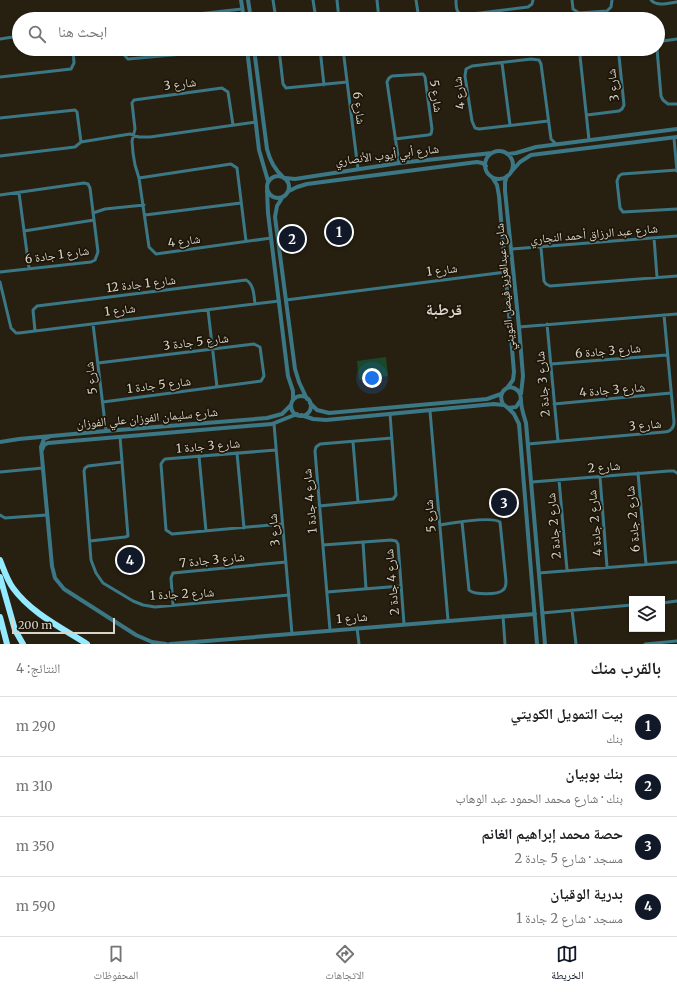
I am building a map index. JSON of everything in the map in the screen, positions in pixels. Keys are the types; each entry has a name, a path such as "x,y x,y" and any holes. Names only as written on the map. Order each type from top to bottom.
{"highway":[{"path":"0,560 13,587 23,599 38,612 87,644"},
{"path":"0,577 12,621 23,644"},
{"path":"0,617 7,644"}],"street":[{"path":"241,0 243,12"},
{"path":"248,0 250,12"},
{"path":"273,0 275,12"},
{"path":"313,0 315,12"},
{"path":"337,0 338,12"},
{"path":"377,0 378,12"},
{"path":"416,0 418,12"},
{"path":"456,0 459,12"},
{"path":"488,12 528,7 533,0"},
{"path":"572,0 573,9 578,12"},
{"path":"593,12 607,11 611,8 612,0"},
{"path":"651,0 656,4 677,2"},
{"path":"219,12 242,9"},
{"path":"0,38 12,37"},
{"path":"665,41 677,39"},
{"path":"0,77 71,68 74,63 74,56"},
{"path":"125,56 128,59 161,56"},
{"path":"248,56 254,96 259,150 268,181 268,213 288,376 293,391 291,405 292,410 299,415 322,420 496,404 514,407 519,404 521,399 519,392 514,388 505,389 501,394 490,398 329,413 320,411 310,403 301,388 296,373 276,217 277,206 289,191 289,184 274,168 269,157 255,56"},
{"path":"280,56 283,84 286,88 347,82"},
{"path":"321,56 324,85"},
{"name":"شارع 6","path":"344,56 358,169"},
{"path":"580,56 589,140"},
{"name":"شارع 3","path":"587,115 619,111 622,109 624,105 619,56"},
{"path":"658,56 662,99 668,104 677,104"},
{"name":"شارع 4","path":"548,121 479,129 474,127 466,70 470,67 533,58 540,61 551,139"},
{"path":"502,63 510,125"},
{"name":"شارع 5","path":"395,139 431,134 432,129 425,77 423,74 392,76 387,82 395,139 399,163"},
{"name":"شارع 3","path":"134,134 132,103 134,100 222,88 228,92 233,125"},
{"path":"254,96 257,97 260,95"},
{"path":"254,106 258,104 261,105"},
{"path":"0,118 75,110 78,112 81,142"},
{"path":"0,156 76,147 81,142 134,134 139,137 150,137 256,122"},
{"path":"507,154 516,153 533,147 677,129"},
{"name":"شارع 4","path":"134,134 132,141 133,153 144,205 149,247 156,254 271,238"},
{"path":"640,134 637,139 641,141"},
{"path":"627,136 631,138 628,143"},
{"path":"512,172 513,163 507,154 500,151 492,153 487,159 487,172 499,179 507,176 512,172 520,162 532,156 641,141 675,138 677,171 622,174 618,176 617,181 620,208 623,212 677,209"},
{"path":"547,146 551,139 557,145"},
{"name":"شارع أبي أيوب الأنصاري","path":"284,177 295,178 399,163 492,153"},
{"path":"434,159 436,167"},
{"name":"شارع أبي أيوب الأنصاري","path":"289,191 307,184 436,167 477,162 486,166"},
{"path":"139,178 231,164 237,168 246,241"},
{"path":"268,181 274,176 284,177"},
{"name":"شارع عبدالعزيز فيصل الثويني","path":"492,176 497,185 499,196 514,372 512,382 505,389"},
{"name":"شارع عبدالعزيز فيصل الثويني","path":"507,176 505,188 519,327 522,376 521,399 526,423 532,482 538,573 545,644"},
{"name":"شارع 1 جادة 6","path":"0,195 84,183 88,184 90,188 98,252 95,260 91,262 0,272"},
{"path":"267,190 269,194 274,197 282,198"},
{"path":"19,193 28,268"},
{"path":"145,215 241,203"},
{"path":"93,213 105,209 144,205"},
{"path":"24,231 94,220"},
{"name":"شارع عبد الرزاق أحمد النجاري","path":"512,250 677,236"},
{"path":"654,238 657,277"},
{"path":"541,248 544,281 550,286 677,276"},
{"name":"شارع 1","path":"286,300 506,272"},
{"name":"شارع 1 جادة 12","path":"35,331 33,310 37,306 246,280 252,285 255,304"},
{"name":"شارع 1","path":"0,282 11,328 13,331 18,333 280,301"},
{"path":"208,310 217,387"},
{"path":"519,327 677,314"},
{"name":"شارع 3","path":"528,444 669,431 674,424 664,315"},
{"name":"شارع 5","path":"93,324 106,431"},
{"name":"شارع 3 جادة 2","path":"547,324 558,441"},
{"name":"شارع 5 جادة 3","path":"98,363 254,344 260,347 264,376 261,381"},
{"name":"شارع 3 جادة 6","path":"551,364 667,354"},
{"name":"شارع 5 جادة 1","path":"103,402 261,381"},
{"name":"شارع 3 جادة 4","path":"554,404 671,393"},
{"path":"501,394 501,400 514,414 518,421 528,521 537,644"},
{"path":"293,399 300,396 308,398"},
{"path":"470,400 470,407"},
{"path":"299,415 308,412 310,403"},
{"name":"شارع سليمان الفوزان علي الفوزان","path":"0,442 106,431 271,418 282,414 291,405"},
{"name":"شارع 5","path":"430,411 448,620"},
{"path":"320,506 393,499 396,495 390,414"},
{"name":"شارع سليمان الفوزان علي الفوزان","path":"56,442 274,424 289,416 299,415"},
{"name":"شارع 3","path":"274,424 292,634"},
{"path":"152,427 151,432 154,434"},
{"path":"143,428 145,431 143,435"},
{"path":"42,451 46,443 56,442 53,436 44,440 41,447 52,570 55,578 61,587 136,636 152,642 166,644"},
{"path":"90,541 128,536 120,436"},
{"name":"شارع 4 جادة 1","path":"330,630 315,451 316,447 320,444 392,438"},
{"path":"353,442 358,502"},
{"name":"شارع 3 جادة 1","path":"276,450 165,459 161,464 166,530 172,534 282,524"},
{"path":"237,453 244,528"},
{"path":"199,456 206,531"},
{"name":"شارع 2 جادة 1","path":"122,462 88,466 84,471 91,560 96,573 103,583 133,601 143,605 156,607 289,595"},
{"path":"0,472 43,468"},
{"name":"شارع 2","path":"532,482 671,471 677,474"},
{"name":"شارع 2 جادة 6","path":"638,473 646,564"},
{"name":"شارع 2 جادة 4","path":"600,477 607,567"},
{"name":"شارع 2 جادة 2","path":"559,480 567,570"},
{"path":"0,515 5,518 47,515"},
{"path":"440,525 462,522 493,519 500,522 506,581 505,588 502,592 475,594 469,590 462,522"},
{"path":"528,521 531,524 535,521"},
{"path":"528,532 531,529 536,531"},
{"name":"شارع 4 جادة 2","path":"323,546 392,540 397,542 404,624"},
{"path":"363,542 366,589"},
{"name":"شارع 3 جادة 7","path":"173,605 171,578 173,573 286,562"},
{"path":"538,573 677,562"},
{"path":"327,592 401,586"},
{"path":"665,603 677,601"},
{"path":"542,613 629,605"},
{"path":"572,610 576,644"},
{"name":"شارع 1","path":"170,644 535,614"},
{"path":"503,616 505,644"},
{"path":"357,628 359,644"},
{"path":"644,644 677,641"}],"green space":[{"path":"386,357 388,376 359,380 357,361"}],"place":[{"name":"بيت التمويل الكويتي","path":"339,232"},
{"name":"بنك بوبيان","path":"292,239"},
{"name":"حصة محمد إبراهيم الغانم","path":"504,503"},
{"name":"بدرية الوقيان","path":"130,560"}],"district":[{"name":"قرطبة","path":"444,309"}]}
